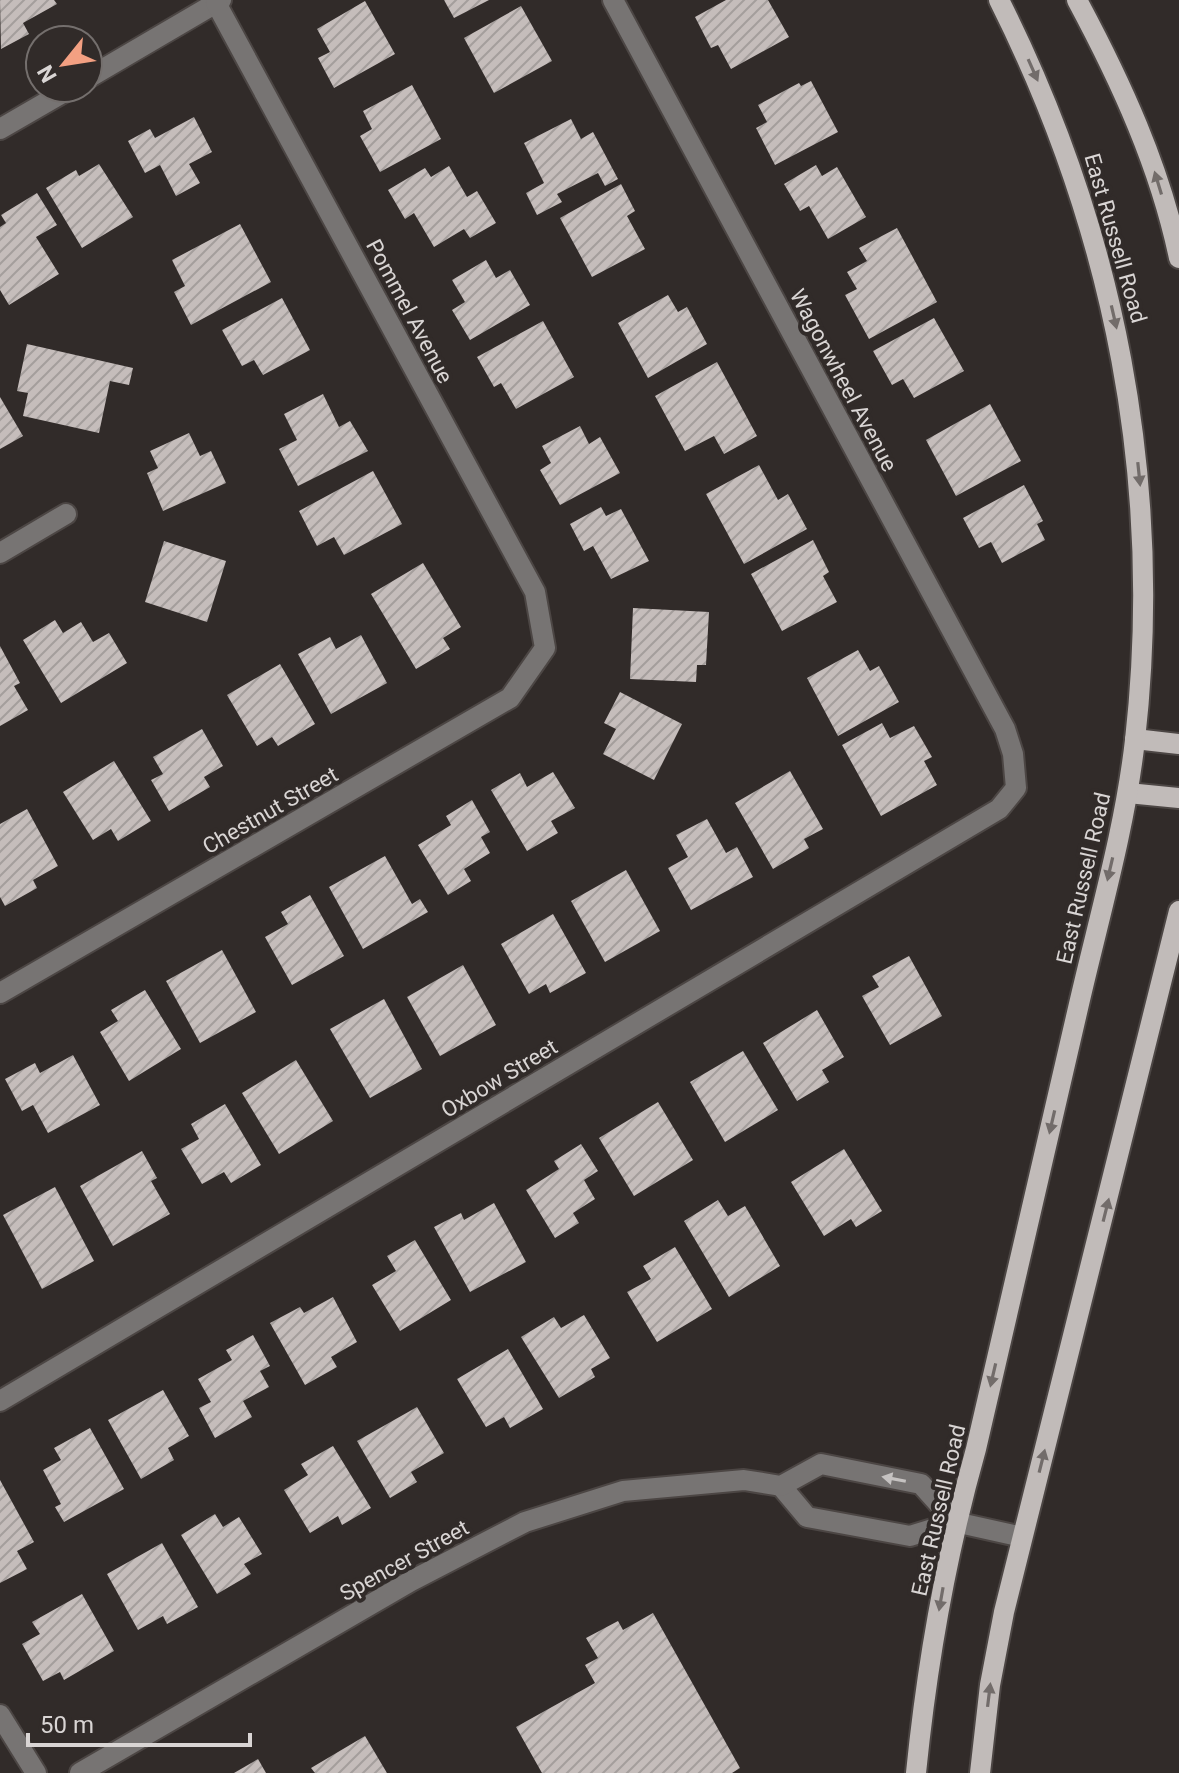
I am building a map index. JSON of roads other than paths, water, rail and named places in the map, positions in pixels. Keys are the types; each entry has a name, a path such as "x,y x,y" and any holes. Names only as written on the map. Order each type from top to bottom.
{"main road":[{"name":"East Russell Road","path":"916,1773 924,1696 955,1522 976,1449 1128,793 1142,639 1142,504 1130,397 1100,257 1077,179 1052,112 999,0"},
{"path":"1077,0 1105,52 1146,146 1179,258"},
{"path":"1135,739 1179,744"},
{"path":"1128,793 1179,798"},
{"path":"980,1773 990,1685 1022,1537 1179,911"}],"street":[{"name":"Wagonwheel Avenue","path":"613,0 1005,729 1013,754 1016,788"},
{"path":"104,69 218,1"},
{"name":"Pommel Avenue","path":"218,1 535,592 545,648"},
{"path":"0,129 43,104"},
{"path":"0,553 66,514"},
{"name":"Chestnut Street","path":"0,993 510,698 545,648"},
{"name":"Oxbow Street","path":"0,1401 999,809 1016,788"},
{"path":"955,1522 921,1484 821,1464 781,1486 807,1517 910,1536 955,1522 1022,1537"},
{"name":"Spencer Street","path":"80,1773 411,1581 525,1522 623,1491 655,1485 744,1480 781,1486"},
{"path":"0,1715 36,1773"}]}
